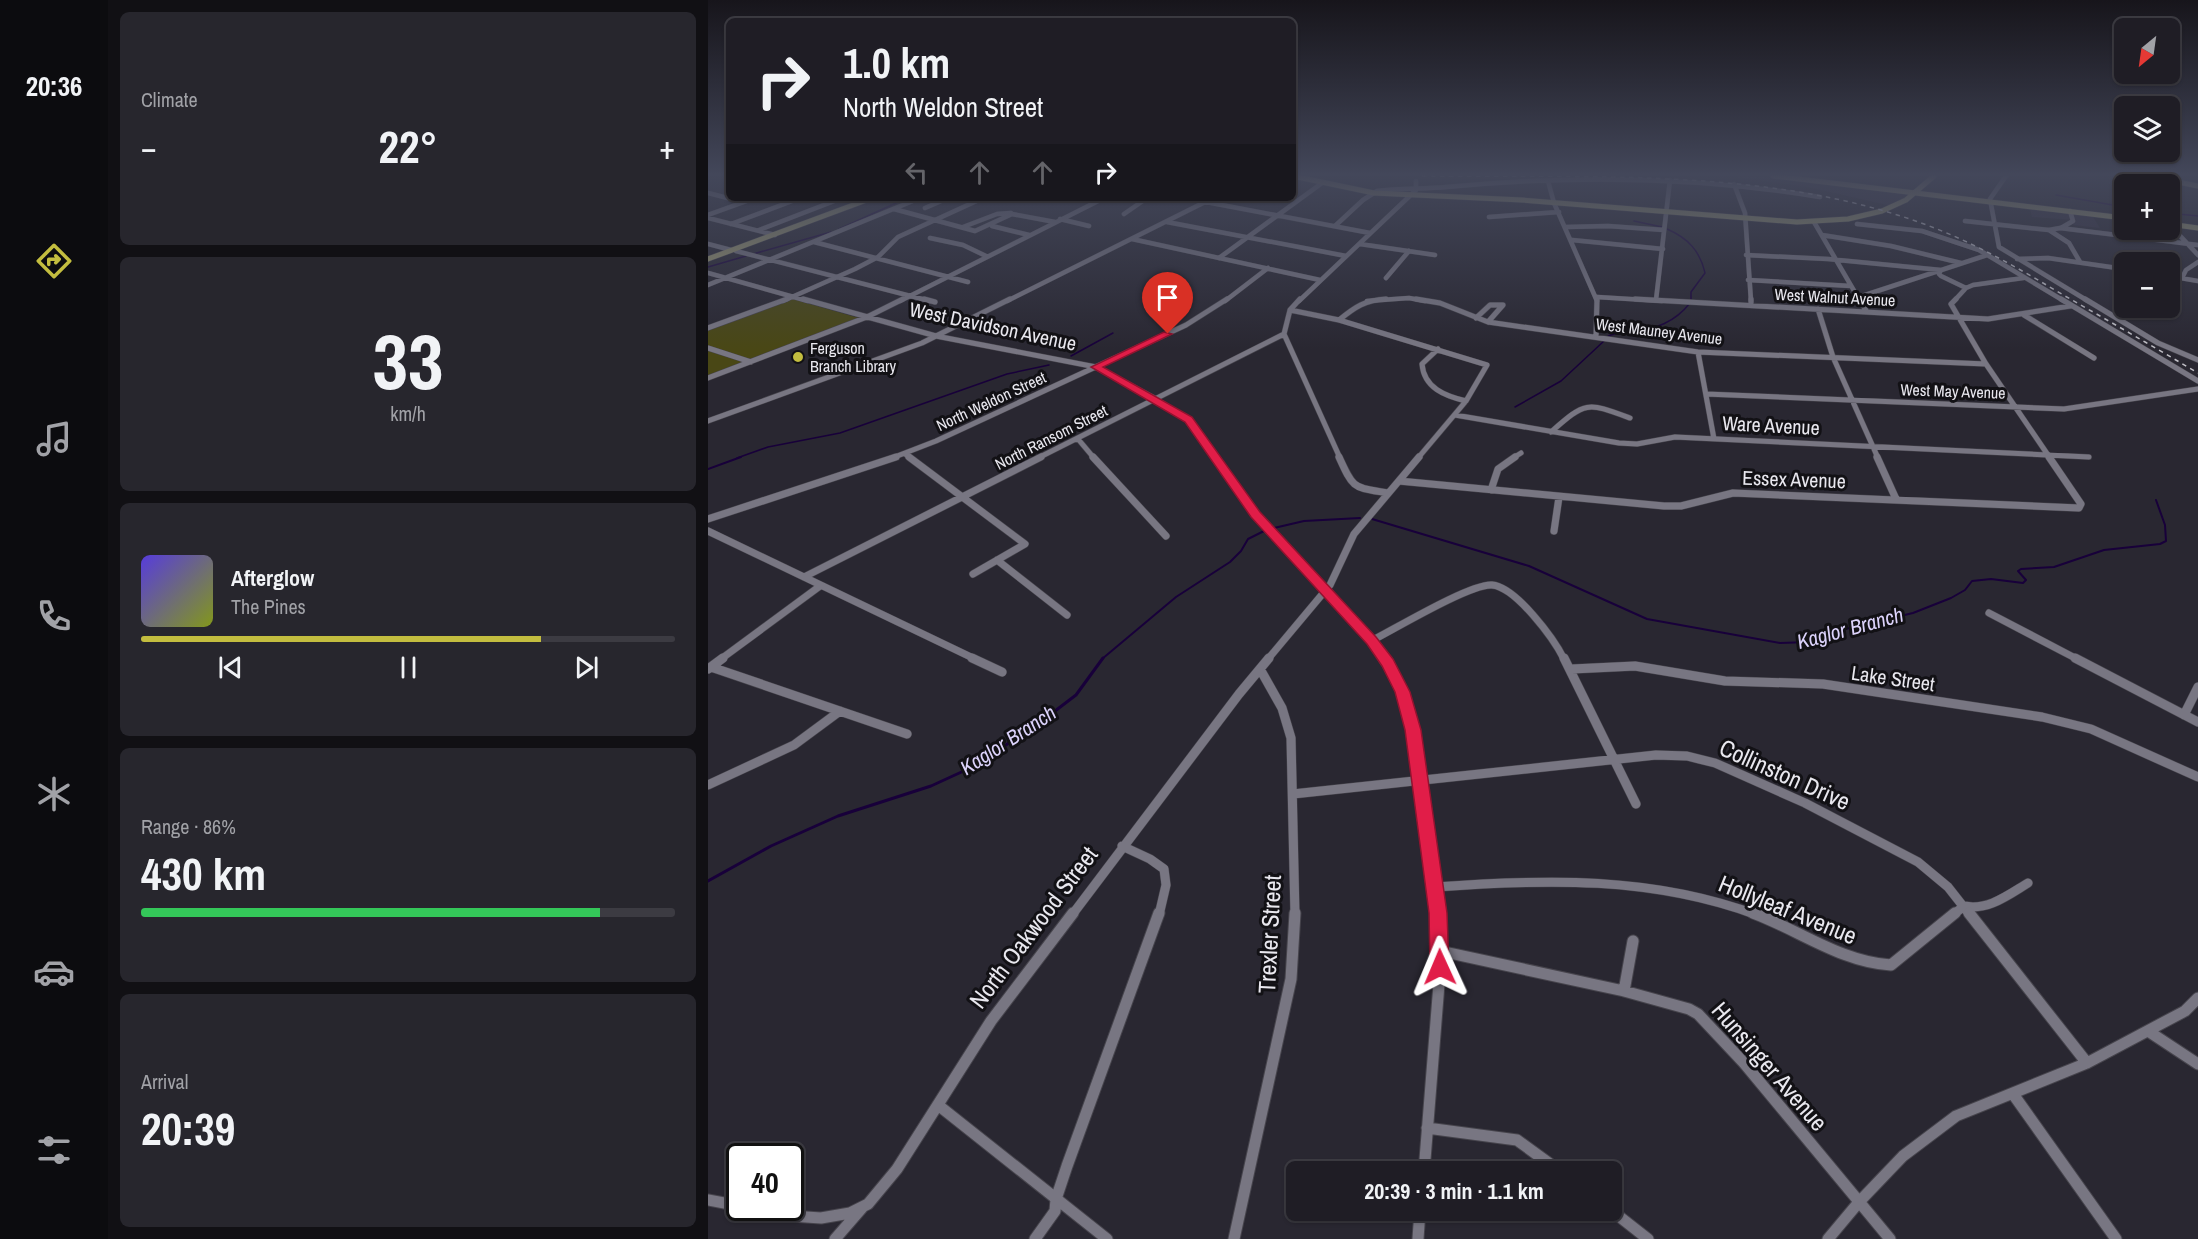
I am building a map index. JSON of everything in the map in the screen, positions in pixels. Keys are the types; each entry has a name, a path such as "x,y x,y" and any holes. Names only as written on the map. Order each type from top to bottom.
{"main road":[{"path":"708,260 778,234"}],"street":[{"path":"708,285 834,234"},
{"path":"708,328 793,296 877,258 894,239 905,234"},
{"path":"1024,234 1029,235"},
{"path":"708,421 874,362 936,336 1143,234"},
{"path":"1230,234 1346,256"},
{"path":"1219,258 1252,234"},
{"path":"1369,234 1290,310 1284,334 1351,483 1358,488 1388,493"},
{"path":"1569,234 1597,297 1596,338"},
{"path":"1656,300 1664,234"},
{"path":"1745,234 1751,305"},
{"path":"1934,234 1987,255 2198,381"},
{"path":"1996,234 1999,247 2017,259 2158,343 2198,360"},
{"path":"2054,234 2075,250 2080,262"},
{"path":"2109,234 2198,245"},
{"path":"708,378 867,317 1029,235"},
{"path":"1822,235 1867,312"},
{"path":"1822,235 1891,246 1961,263"},
{"path":"2180,236 2198,255"},
{"path":"930,238 963,245 987,256"},
{"path":"1132,239 1320,280"},
{"path":"1572,240 1663,249"},
{"path":"814,242 968,282"},
{"path":"708,244 935,302"},
{"path":"1360,244 1435,255"},
{"path":"1386,278 1409,251"},
{"path":"1746,255 1837,260 1941,270"},
{"path":"1859,297 1987,255"},
{"path":"2017,259 2048,258 2114,267"},
{"path":"2198,262 2186,270 2182,278 2198,280"},
{"name":"North Weldon Street","path":"708,519 906,454 1198,319 1268,268"},
{"path":"1941,270 1939,274 1941,276 1966,288"},
{"name":"West Davidson Avenue","path":"708,273 936,336 1096,367 1156,399 1188,420 1256,514 1371,640 1388,663 1402,692 1411,720 1435,887 1440,951 1425,1161"},
{"path":"2023,278 1966,288 1952,301 1952,307 1986,364 2046,454"},
{"path":"1748,280 1851,286"},
{"name":"West Mauney Avenue","path":"1340,320 1364,302 1396,297 1435,301 1488,322 1698,352 1986,364"},
{"name":"West Walnut Avenue","path":"1597,297 1995,319 2070,306"},
{"path":"1476,318 1490,305 1503,305 1488,322"},
{"path":"1818,309 1833,357 1896,499"},
{"path":"1290,310 1340,320 1438,349"},
{"path":"2024,315 2094,358"},
{"name":"North Ransom Street","path":"804,577 1284,334"},
{"path":"708,348 751,362"},
{"path":"1438,349 1422,364 1426,380 1440,393 1466,401"},
{"name":"North Oakwood Street","path":"835,1239 897,1169 991,1021 1122,846 1260,669 1330,585 1350,540 1455,415 1483,376 1487,366 1483,362 1438,349"},
{"path":"1698,352 1714,439"},
{"name":"West May Avenue","path":"1706,394 2016,408 2088,407 2198,389"},
{"path":"1551,432 1581,405 1591,404 1630,418"},
{"name":"Ware Avenue","path":"1455,415 1629,444 1667,437 2089,457"},
{"path":"1078,439 1105,472 1166,536"},
{"path":"1491,490 1498,469 1521,453"},
{"path":"906,454 1025,544 973,574"},
{"name":"Essex Avenue","path":"1399,481 1673,506 1733,493 2079,508 2081,504 2046,454"},
{"path":"1554,531 1559,497"},
{"path":"708,531 1002,672"},
{"path":"997,560 1067,615"},
{"path":"1371,640 1473,589 1492,585 1510,593 1556,642 1572,669 1636,804"},
{"path":"710,668 820,586"},
{"path":"1989,613 2198,722"},
{"name":"Lake Street","path":"1572,669 1635,666 1725,681 1823,684 2042,717 2091,729 2198,777"},
{"path":"710,668 907,734"},
{"name":"Trexler Street","path":"1234,1239 1291,979 1295,924 1290,727 1284,709 1260,669"},
{"path":"2184,715 2198,687"},
{"path":"708,785 794,745 840,711"},
{"name":"Collinston Drive","path":"1293,794 1656,755 1686,756 1715,763 1748,776 1910,857 1944,882 2086,1063"},
{"path":"1035,1239 1055,1211 1056,1199 1151,936 1168,881 1167,873 1157,862 1122,846"},
{"name":"Hollyleaf Avenue","path":"1435,887 1517,880 1653,887 1732,906 1766,918 1860,960 1879,965 1892,964 1964,906"},
{"path":"1964,906 1973,910 1982,907 2028,883"},
{"path":"1624,991 1633,941"},
{"name":"Hunsinger Avenue","path":"1440,951 1624,991 1689,1009 1705,1019 1890,1239"},
{"path":"1828,1239 1903,1156 1948,1121 2086,1063 2185,1011 2198,998"},
{"path":"2148,1030 2198,1064"},
{"path":"2013,1094 2116,1239"},
{"path":"938,1105 1107,1239"},
{"path":"1427,1128 1517,1140 1546,1161"},
{"path":"708,1200 726,1203"},
{"path":"804,1216 835,1216 863,1207"},
{"path":"1622,1219 1648,1239"},
{"path":"1418,1239 1419,1221"}],"shaded area":[{"path":"793,299 859,318 708,376 708,330"}],"waterway":[{"path":"753,254 825,234"},
{"path":"1675,234 1692,246 1700,258 1705,273 1691,292 1691,300"},
{"path":"708,267 746,256"},
{"path":"1605,338 1615,334 1657,327 1678,315 1690,303"},
{"path":"1071,356 1113,333"},
{"path":"1515,407 1561,381 1604,341"},
{"path":"737,458 768,447 840,433 1007,374 1049,365"},
{"path":"708,469 741,457"},
{"name":"Kaglor Branch","path":"1372,519 1529,566 1647,619 1780,643 1810,642 1841,630 1913,613 1951,598 1965,590 1972,581 1991,579 2023,583 2026,580 2018,571 2021,569 2054,567 2104,550 2160,544 2166,541 2165,525 2156,500"},
{"name":"Kaglor Branch","path":"1274,528 1304,521 1360,518"},
{"name":"Kaglor Branch","path":"1103,658 1176,597 1230,562 1241,551 1248,539 1264,531"},
{"name":"Kaglor Branch","path":"708,881 771,846 838,816 931,786 968,769 1034,727 1076,695 1103,658"}],"railway":[{"path":"1949,234 2034,278 2198,373"}],"place":[{"name":"Ferguson Branch Library","path":"798,357"}],"route":[{"path":"1168,334 1096,367 1180,412 1188,420 1256,514 1371,640 1388,663 1407,704 1413,730 1438,913 1440,967"}]}
